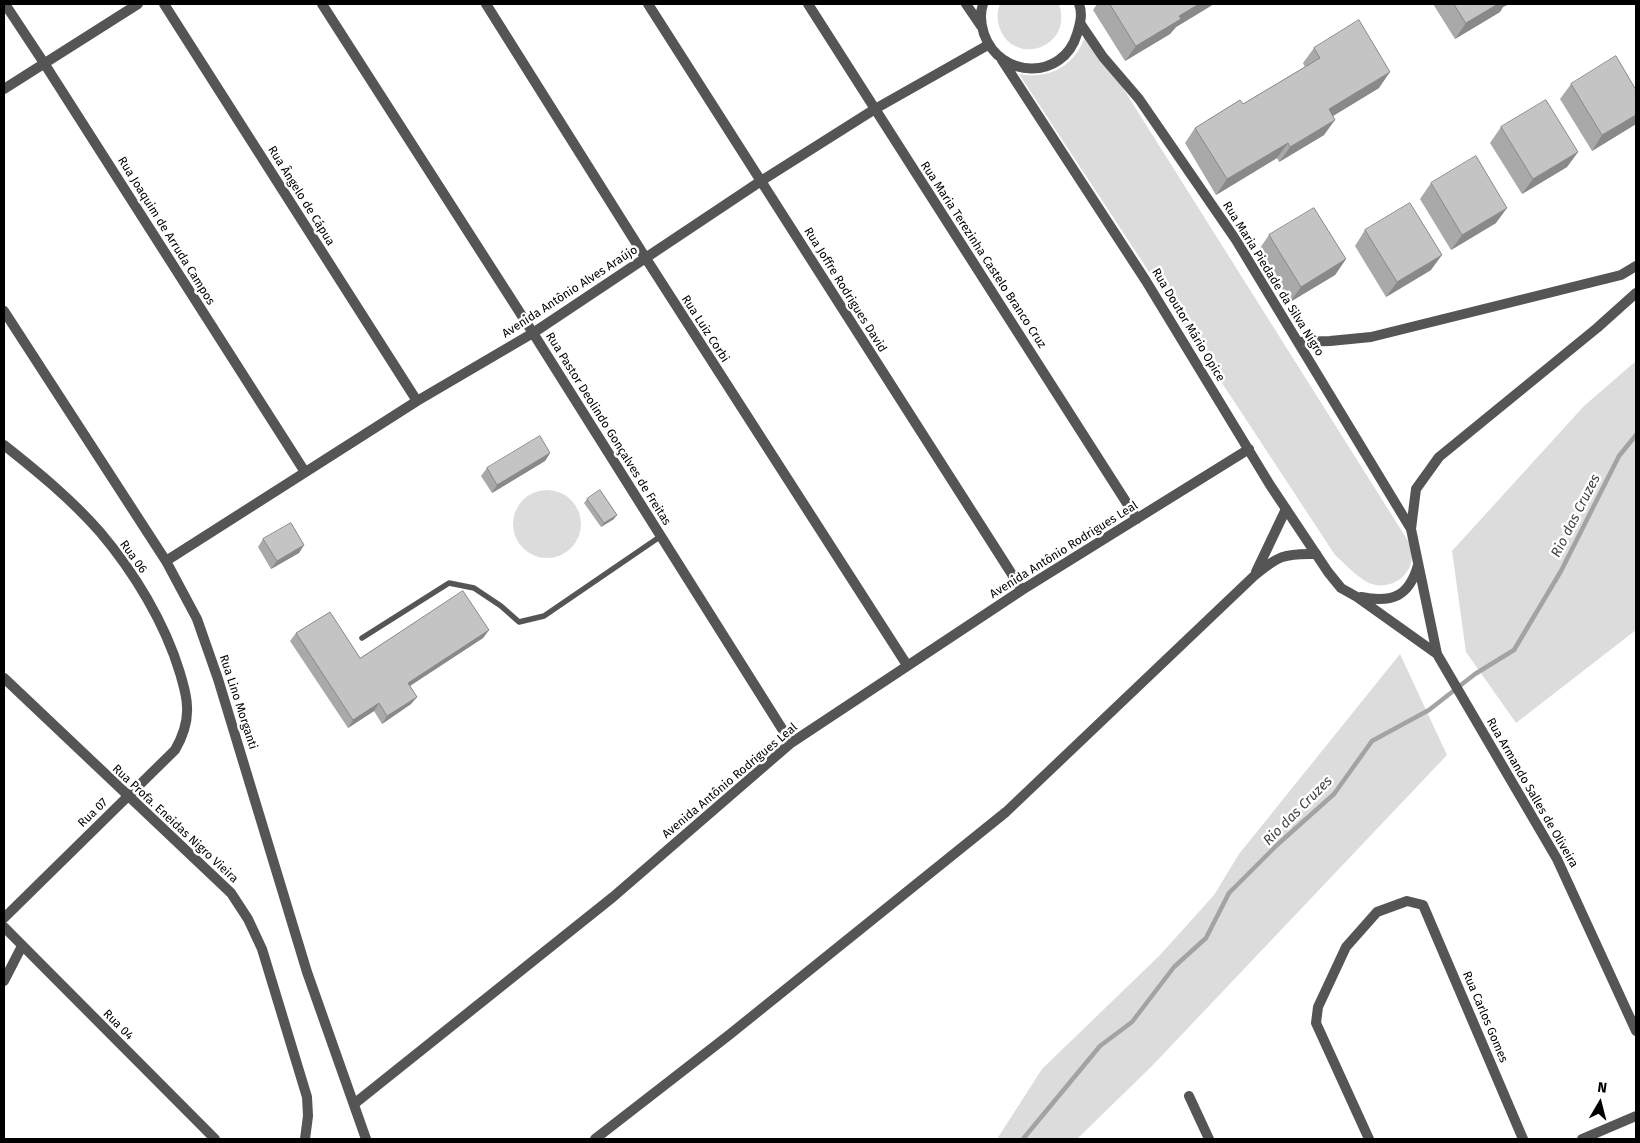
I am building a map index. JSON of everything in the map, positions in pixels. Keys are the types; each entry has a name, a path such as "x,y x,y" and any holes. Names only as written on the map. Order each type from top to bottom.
{"street":[{"name":"Rua Joaquim de Arruda Campos","path":"5,4 305,472"},
{"path":"4,89 138,4"},
{"name":"Rua Ângelo de Cápua","path":"164,4 417,401"},
{"name":"Rua Pastor Deolindo Gonçalves de Freitas","path":"322,4 533,333 791,743"},
{"name":"Rua Luiz Corbi","path":"486,4 645,257 907,665"},
{"name":"Rua Joffre Rodrigues David","path":"648,4 1022,590"},
{"name":"Rua Maria Terezinha Castelo Branco Cruz","path":"808,4 1138,519"},
{"path":"966,4 981,26"},
{"path":"981,26 983,4"},
{"path":"1002,60 1018,67 1039,68 1059,61 1074,46 1080,24 1081,9 1079,4"},
{"name":"Rua Maria Piedade da Silva Nigro","path":"1080,24 1103,57 1139,99 1236,240 1411,529 1437,654"},
{"name":"Rua Doutor Mário Opice","path":"981,26 988,44 1002,60 1146,281 1286,509 1316,554 1341,588 1358,597 1437,654"},
{"name":"Avenida Antônio Alves Araújo","path":"166,562 417,401 533,333 761,181 875,109 988,44"},
{"path":"1299,342 1371,337 1621,276 1636,266"},
{"path":"1411,529 1416,490 1439,457 1597,328 1636,293"},
{"name":"Rua Lino Morganti","path":"4,311 166,562 197,619 218,679 307,972 366,1139"},
{"name":"Rua 06","path":"4,445 58,488 100,532 136,582 158,617 174,655 186,695 187,718"},
{"name":"Avenida Antônio Rodrigues Leal","path":"354,1104 614,897 791,743 1022,590 1249,449"},
{"path":"1254,576 1286,509"},
{"path":"595,1139 729,1035 1006,812 1254,576 1275,560 1289,554 1316,554"},
{"path":"1358,597 1374,600 1388,599 1402,593 1414,580 1419,562"},
{"name":"Rua Armando Salles de Oliveira","path":"1437,654 1557,859 1636,1031"},
{"name":"Rua Profa. Eneidas Nigro Vieira","path":"4,678 231,892 248,920 262,949 307,1097 306,1137"},
{"name":"Rua 07","path":"4,918 174,750 180,740 187,718"},
{"name":"Rua Carlos Gomes","path":"1369,1139 1316,1023 1318,1007 1346,947 1377,912 1407,901 1423,905 1523,1139"},
{"name":"Rua 04","path":"4,927 215,1139"},
{"path":"4,981 22,946"},
{"path":"1189,1096 1209,1139"},
{"path":"1582,1139 1636,1116"}],"lane":[{"path":"362,638 449,583 474,588 519,622 544,616 661,536"}],"shaded area":[{"path":"1000,4 1059,4 1061,20 1058,33 1050,42 1039,48 1027,49 1016,46 1006,39 999,26 998,9"},
{"path":"1087,31 1410,544 1411,563 1405,575 1400,579 1382,585 1369,583 1335,555 1019,74 1043,74 1053,72 1062,67 1077,52 1083,43"},
{"path":"1636,361 1636,630 1516,723 1466,652 1452,551 1584,406"},
{"path":"547,490 560,493 571,500 578,511 581,524 578,537 571,548 560,555 547,558 534,555 523,548 516,537 513,524 516,511 523,500 534,493"},
{"path":"1400,654 1447,755 1152,1066 1077,1139 997,1139 1042,1069 1160,955 1214,895 1239,854"}],"building":[{"path":"1110,4 1199,4 1179,16 1181,19 1136,46"},
{"path":"1454,4 1498,4 1466,23"},
{"path":"1359,20 1390,72 1329,109 1335,120 1290,147 1288,143 1227,179 1195,128 1240,100 1243,104 1320,58 1314,48"},
{"path":"1616,56 1636,90 1636,115 1602,135 1571,84"},
{"path":"1546,100 1578,152 1533,179 1501,127"},
{"path":"1476,156 1507,208 1462,235 1431,183"},
{"path":"1410,203 1442,255 1397,282 1365,230"},
{"path":"1314,208 1346,259 1301,287 1269,235"},
{"path":"540,436 550,453 497,485 487,468"},
{"path":"600,490 617,515 604,523 587,499"},
{"path":"291,523 304,545 277,561 263,539"},
{"path":"463,591 489,630 408,683 417,697 387,716 379,703 353,720 296,633 330,612 360,658"}],"waterway":[{"name":"Rio das Cruzes","path":"1023,1139 1100,1046 1132,1022 1174,967 1206,938 1229,893 1277,845 1334,794 1372,741 1429,710 1475,674 1514,650 1561,571 1619,456 1636,435"}]}
